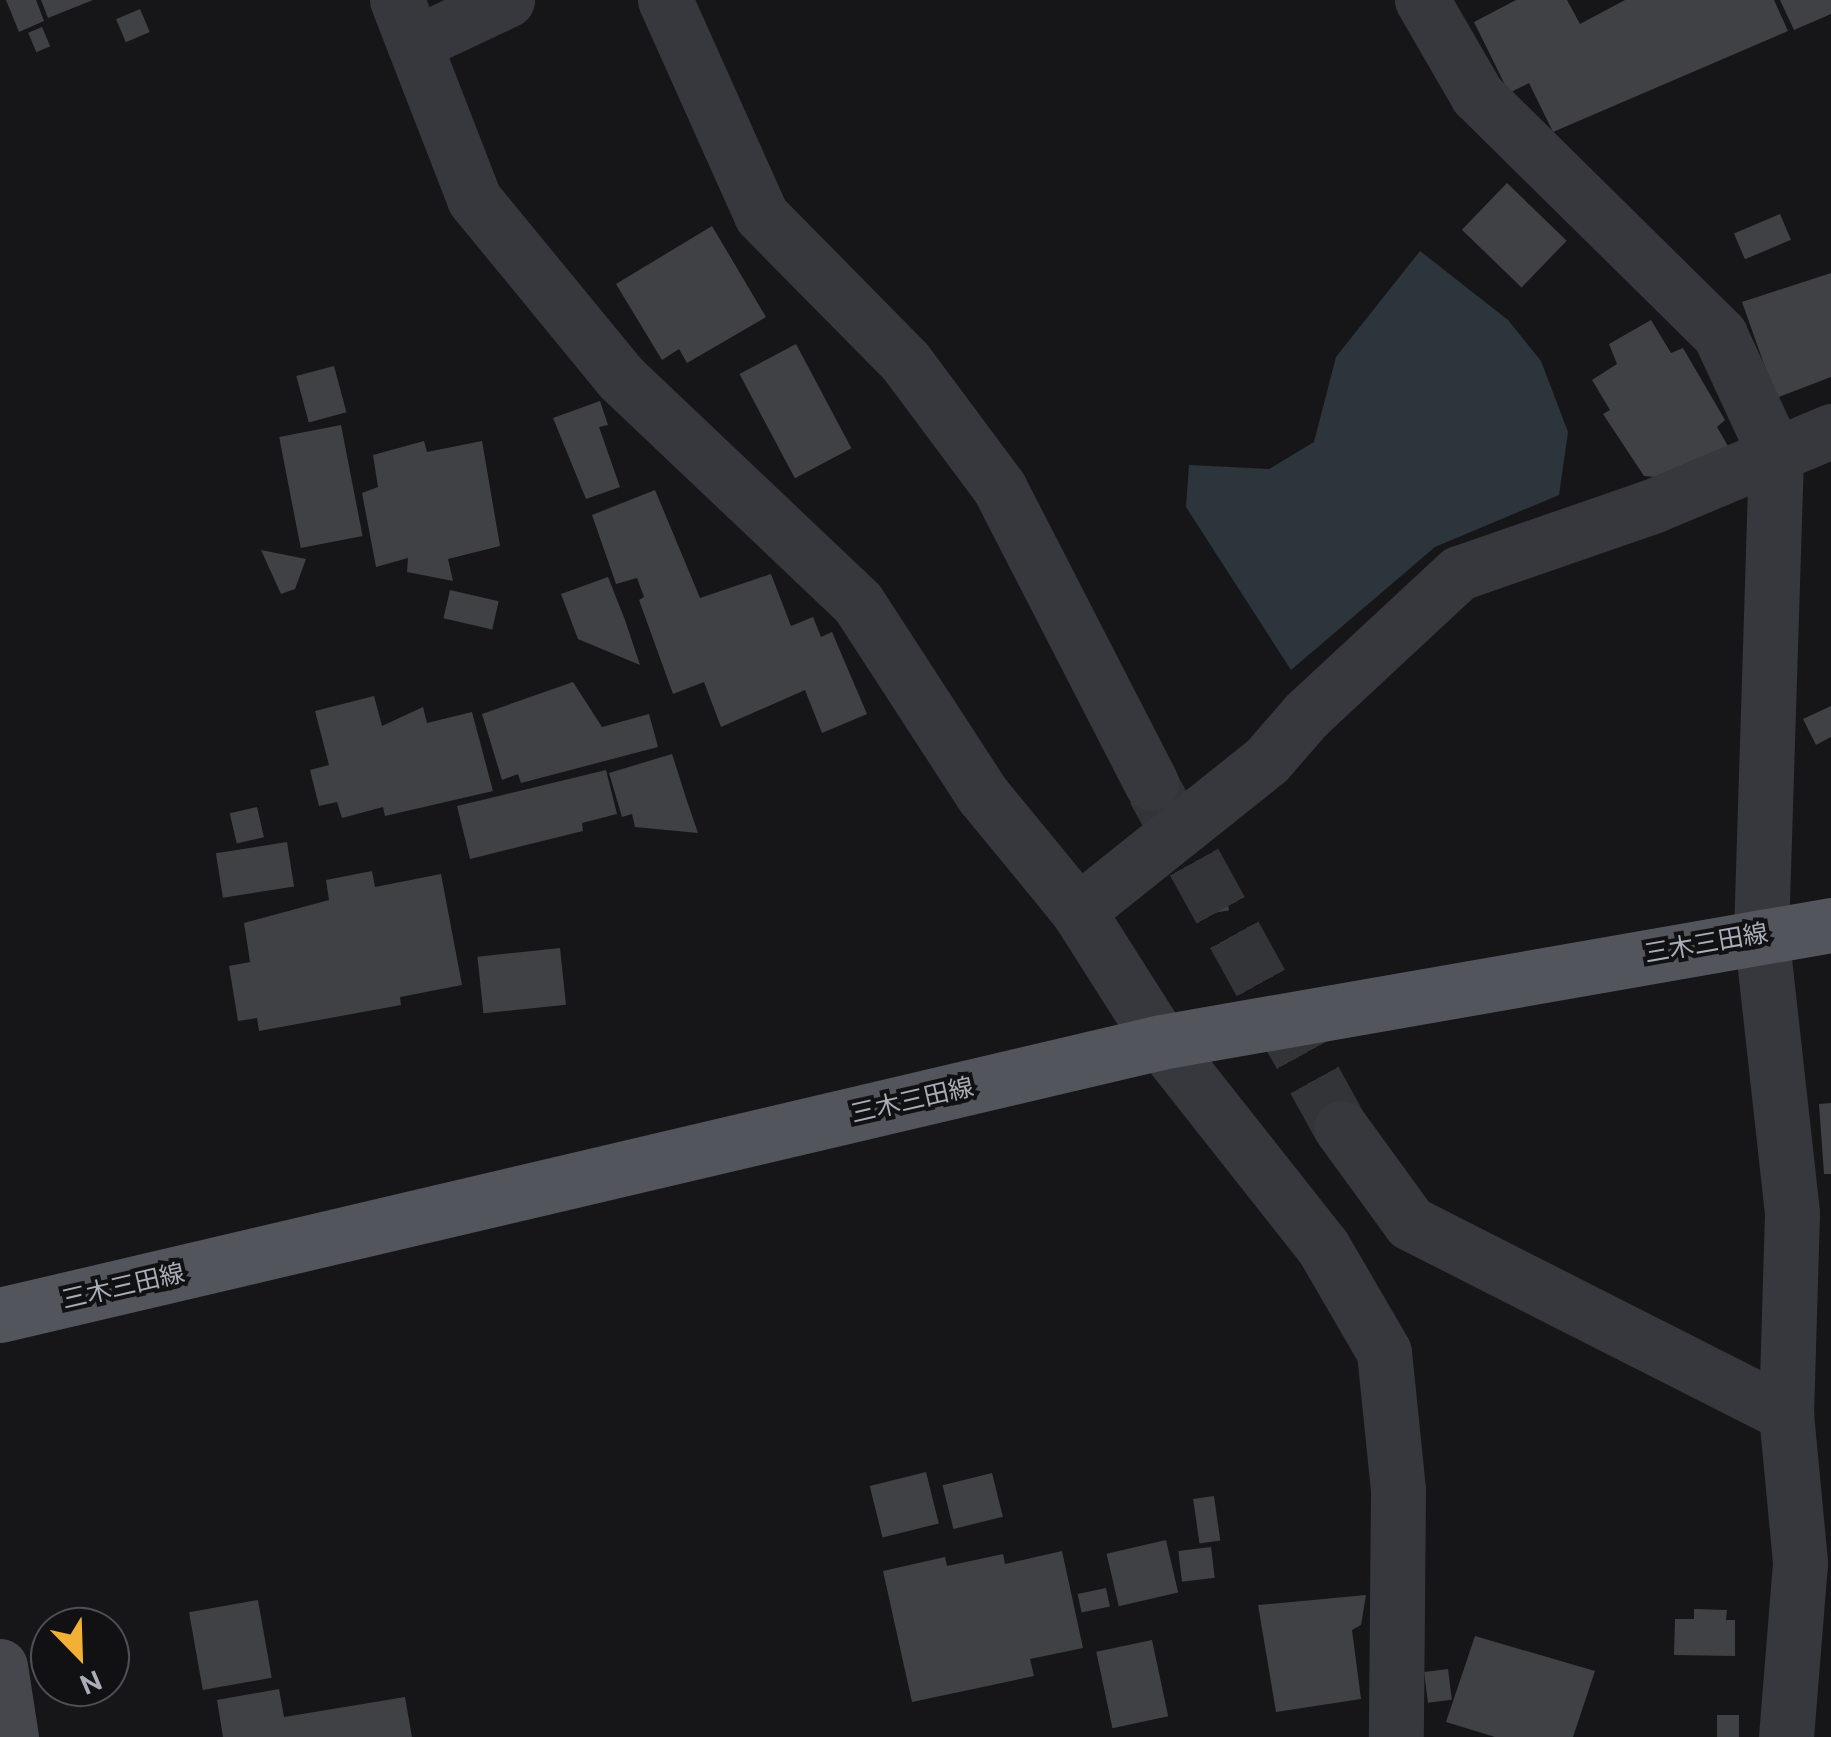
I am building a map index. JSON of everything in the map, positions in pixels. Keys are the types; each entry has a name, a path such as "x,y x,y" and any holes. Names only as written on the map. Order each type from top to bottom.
{"main road":[{"name":"三木三田線","path":"0,1315 1162,1042 1761,932 1831,925"}],"street":[{"path":"507,0 406,22 474,199 620,378 738,496 858,603 982,794 1078,912 1162,1042 1323,1247 1384,1352 1398,1490 1396,1737"},
{"path":"666,0 761,215 906,361 998,487 1151,783"},
{"path":"1422,0 1477,96 1720,335 1776,456 1761,932 1792,1213 1786,1414 1800,1563 1786,1737"},
{"path":"1078,912 1267,760 1306,714 1459,572 1776,456 1831,431"},
{"path":"1340,1128 1410,1223 1786,1414"},
{"path":"0,1666 11,1737"}],"shaded area":[{"path":"1420,251 1508,320 1541,361 1568,432 1559,495 1435,547 1291,670 1186,507 1189,465 1269,469 1314,442 1336,357"}],"building":[{"path":"6,0 36,0 44,21 19,32"},
{"path":"41,0 93,0 48,18"},
{"path":"1516,0 1567,0 1580,24 1625,0 1774,0 1788,31 1553,132 1529,83 1509,93 1474,22"},
{"path":"1780,0 1831,0 1831,14 1794,30"},
{"path":"140,9 150,32 126,42 116,19"},
{"path":"42,27 50,46 36,52 28,33"},
{"path":"1507,183 1567,241 1522,287 1462,230"},
{"path":"1780,214 1791,240 1745,259 1734,234"},
{"path":"712,226 766,317 687,363 679,349 662,360 616,284"},
{"path":"1831,273 1831,377 1776,398 1742,302"},
{"path":"1651,320 1671,353 1683,348 1725,420 1717,427 1728,446 1655,477 1644,476 1603,414 1610,410 1592,380 1617,364 1609,344"},
{"path":"796,344 851,448 795,478 739,374"},
{"path":"334,366 346,412 309,422 296,376"},
{"path":"600,401 608,425 599,427 620,487 586,499 553,418"},
{"path":"341,425 363,536 301,548 279,437"},
{"path":"424,441 427,452 482,441 500,546 448,559 453,581 407,572 408,558 376,567 362,493 378,487 373,455"},
{"path":"655,490 700,598 771,574 791,626 813,617 821,637 832,632 867,714 822,733 805,690 721,727 704,682 673,694 639,600 644,597 637,578 616,584 592,515"},
{"path":"261,550 306,559 295,589 281,594"},
{"path":"608,577 640,665 578,639 561,594"},
{"path":"450,590 499,601 492,630 443,618"},
{"path":"573,682 602,727 649,714 658,747 521,783 518,774 502,780 482,714"},
{"path":"374,696 382,726 423,707 427,723 472,712 493,791 385,816 383,807 342,818 337,802 319,806 310,770 329,765 315,711"},
{"path":"1831,706 1831,737 1816,745 1803,719"},
{"path":"672,754 698,833 635,827 632,814 622,817 609,773"},
{"path":"606,770 617,814 582,823 583,831 470,859 457,806"},
{"path":"257,807 264,837 237,844 230,813"},
{"path":"287,842 294,886 223,898 216,853"},
{"path":"1220,859 1229,910 1209,914 1200,862"},
{"path":"372,871 375,887 441,874 462,985 400,997 401,1005 259,1031 257,1018 238,1021 229,966 250,962 244,923 329,900 326,880"},
{"path":"560,948 566,1005 483,1013 477,957"},
{"path":"1831,1103 1831,1174 1824,1174 1819,1104"},
{"path":"926,1472 939,1523 883,1537 870,1486"},
{"path":"992,1473 1003,1517 953,1529 943,1485"},
{"path":"1214,1496 1220,1541 1199,1543 1193,1499"},
{"path":"1166,1540 1178,1593 1119,1606 1107,1554"},
{"path":"1211,1547 1215,1578 1182,1582 1178,1551"},
{"path":"1062,1551 1083,1648 1030,1659 1034,1676 912,1702 883,1571 945,1557 947,1566 1003,1554 1005,1564"},
{"path":"1106,1588 1110,1607 1082,1613 1078,1594"},
{"path":"1366,1595 1361,1625 1352,1630 1361,1699 1276,1712 1258,1605"},
{"path":"258,1600 272,1678 203,1690 189,1612"},
{"path":"1694,1609 1727,1610 1726,1620 1735,1620 1735,1656 1674,1655 1675,1619 1694,1619"},
{"path":"1475,1636 1595,1671 1573,1737 1495,1737 1446,1722"},
{"path":"1152,1640 1168,1716 1112,1728 1096,1652"},
{"path":"1448,1669 1452,1700 1428,1703 1424,1672"},
{"path":"279,1689 284,1717 405,1697 412,1737 223,1737 217,1700"},
{"path":"1717,1715 1739,1715 1739,1737 1717,1737"}],"tunnel":[{"path":"1154,789 1341,1128"}]}
